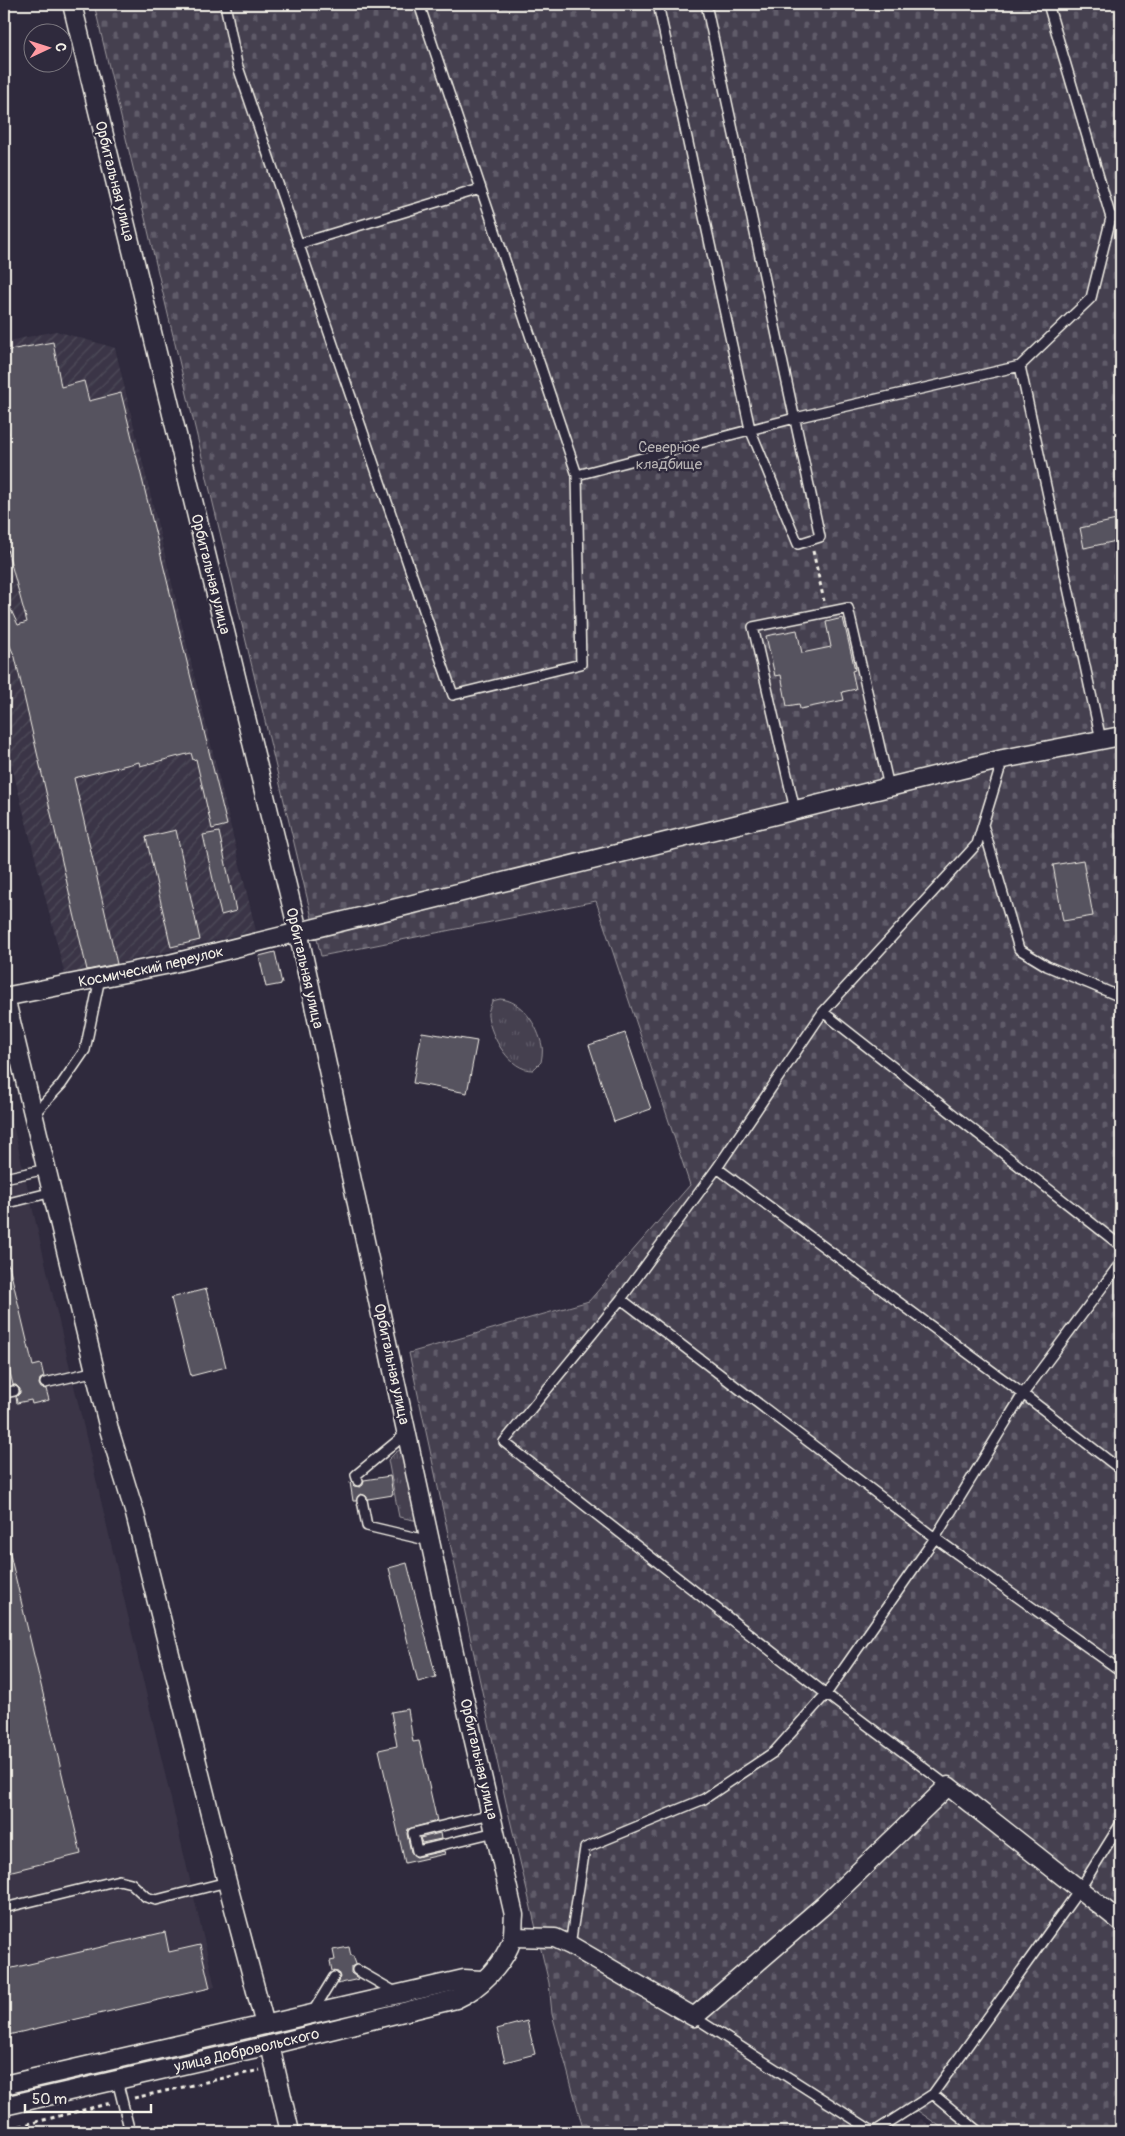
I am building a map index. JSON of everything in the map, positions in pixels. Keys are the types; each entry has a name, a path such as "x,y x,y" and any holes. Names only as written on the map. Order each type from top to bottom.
{"street":[{"name":"Орбитальная улица","path":"72,4 298,931 430,1541 514,1915 513,1937"},
{"name":"Космический переулок","path":"4,996 165,965 1003,759 1121,736"},
{"path":"4,996 110,1429 134,1514 265,2025"},
{"path":"513,1937 555,1938 694,2017 824,1905 948,1786 1121,1922"},
{"name":"улица Добровольского","path":"4,2106 270,2045 456,1999 466,1995 495,1968 513,1937"},
{"name":"улица Добровольского","path":"4,2086 464,1979 482,1980"},
{"path":"270,2045 290,2132"}],"lane":[{"path":"226,4 237,64 452,696 581,664 577,475 419,4"},
{"path":"658,4 750,429 798,544 820,537 706,4"},
{"path":"577,475 750,429 1020,366 1091,298 1111,218 1048,4"},
{"path":"298,244 480,189"},
{"path":"1111,218 1121,216"},
{"path":"1020,366 1101,740"},
{"path":"795,810 753,627 848,608 889,787"},
{"path":"948,1786 826,1694 504,1442 621,1299 717,1168 822,1012 976,844 1003,759"},
{"path":"982,825 1019,949 1046,966 1121,997"},
{"path":"34,1114 60,1085 85,1050 100,978"},
{"path":"822,1012 1121,1246"},
{"path":"4,1178 47,1168"},
{"path":"717,1168 1024,1394 1121,1470"},
{"path":"4,1204 52,1192"},
{"path":"570,1945 585,1848 704,1799 774,1752 826,1694 935,1538 1024,1394 1121,1262"},
{"path":"621,1299 935,1538 1121,1671"},
{"path":"45,1383 96,1371"},
{"path":"4,1393 14,1391"},
{"path":"358,1481 356,1475 407,1433"},
{"path":"362,1500 367,1526 430,1541"},
{"path":"491,1814 413,1833 417,1851 495,1832"},
{"path":"694,2017 874,2132 933,2094 1080,1889 1121,1823"},
{"path":"4,1908 119,1880 131,1884 146,1897 156,1900 227,1882"},
{"path":"357,1970 400,1994"},
{"path":"310,2015 334,1977"},
{"path":"117,2080 130,2132"},
{"path":"933,2094 978,2132"}],"path":[{"path":"810,540 827,613"},
{"path":"4,2130 275,2066"}],"shaded area":[{"path":"56,331 115,348 256,931 65,975 4,735 4,342"},
{"path":"4,1087 215,1987 4,2036"},
{"path":"921,2119 938,2132 911,2132"}],"green space":[{"name":"Северное кладбище","path":"94,4 1121,4 1121,2132 948,2132 908,2104 888,2132 584,2132 552,2014 549,1983 507,1807 409,1353 589,1301 690,1185 596,901 321,956"},
{"path":"508,1000 522,1009 537,1030 542,1046 542,1054 541,1062 533,1070 525,1069 509,1059 497,1043 488,1013 492,1001"},
{"path":"406,1447 423,1522 399,1517 388,1460 396,1452"}],"building":[{"path":"53,342 61,387 84,381 89,401 121,393 227,825 212,829 196,759 193,760 191,753 140,766 139,762 74,778 117,964 87,970 15,657 4,633 4,595 18,625 27,622 4,538 4,434 9,434 4,413 4,351"},
{"path":"1121,519 1121,540 1084,548 1080,528"},
{"path":"843,618 855,670 852,671 856,689 842,692 844,700 800,709 799,704 787,706 781,675 775,676 766,636 797,630 802,653 831,647 826,622"},
{"path":"176,830 200,940 171,947 146,837"},
{"path":"219,832 236,911 221,915 203,835"},
{"path":"1083,860 1093,916 1063,921 1053,865"},
{"path":"275,952 282,984 266,987 259,956"},
{"path":"422,1032 477,1041 467,1093 413,1083"},
{"path":"625,1033 651,1109 614,1122 589,1045"},
{"path":"9,1265 33,1366 41,1364 44,1377 40,1379 39,1384 41,1388 46,1389 49,1400 32,1404 31,1400 17,1403 16,1397 20,1393 20,1389 13,1385 4,1348 4,1266"},
{"path":"206,1289 226,1367 191,1376 171,1298"},
{"path":"390,1476 393,1495 368,1499 361,1494 356,1501 353,1501 350,1482 354,1486 360,1487 363,1485 364,1480"},
{"path":"9,1550 81,1854 4,1873 4,1551"},
{"path":"407,1563 436,1677 418,1682 389,1568"},
{"path":"408,1709 413,1742 419,1741 437,1821 408,1829 407,1834 411,1852 416,1857 444,1851 445,1854 405,1863 379,1750 397,1746 391,1712"},
{"path":"440,1833 441,1839 422,1843 420,1838"},
{"path":"165,1932 169,1952 200,1945 210,1988 4,2036 4,1970"},
{"path":"349,1947 351,1956 353,1956 356,1964 351,1967 351,1973 359,1979 337,1984 340,1977 338,1972 332,1971 330,1961 335,1960 333,1950"},
{"path":"527,2021 535,2054 505,2062 497,2029"}]}
